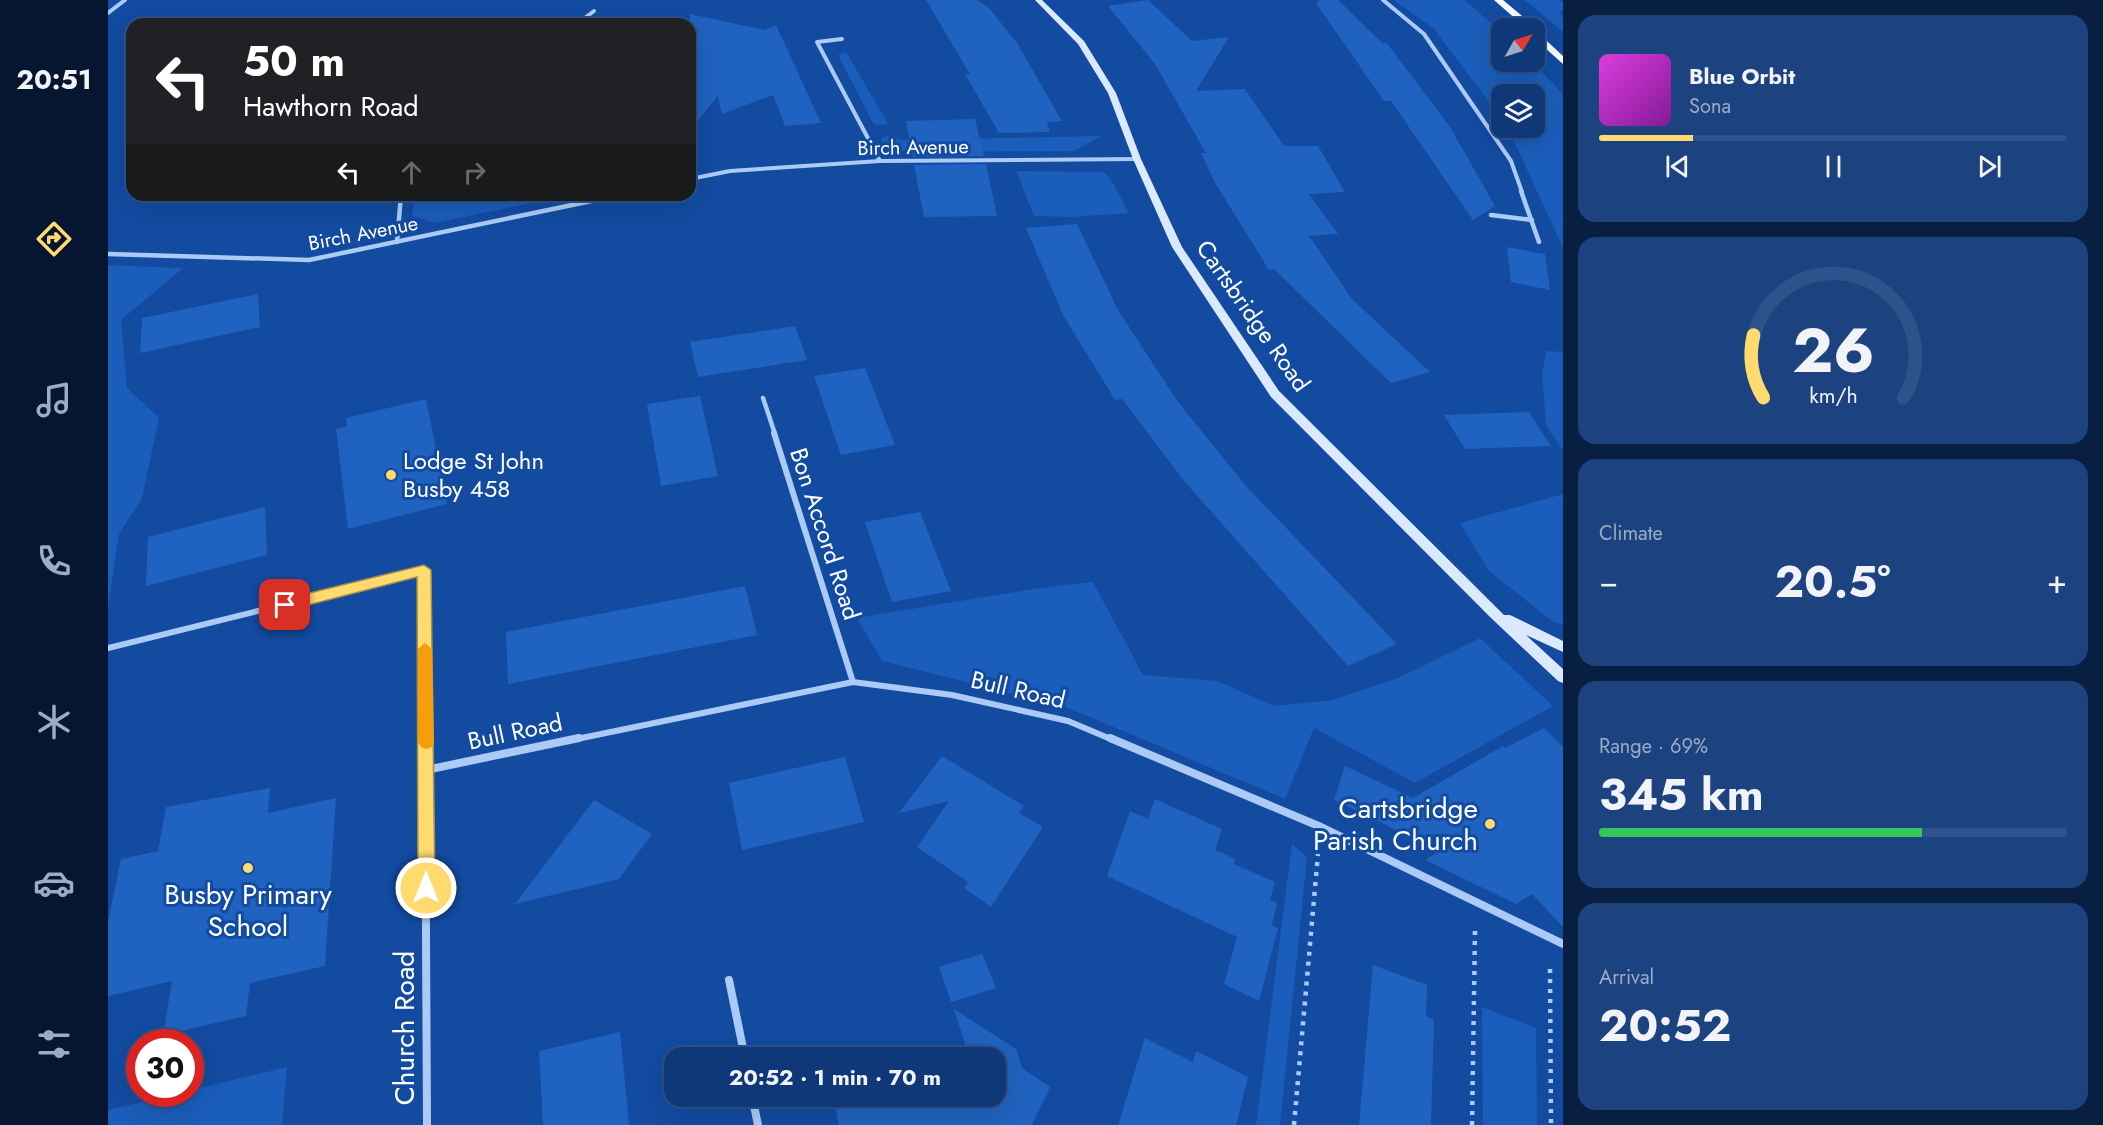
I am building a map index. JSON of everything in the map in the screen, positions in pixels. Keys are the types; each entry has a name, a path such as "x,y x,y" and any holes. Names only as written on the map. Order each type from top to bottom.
{"main road":[{"path":"1498,0 1519,18"},
{"path":"1545,43 1563,61"}],"street":[{"path":"108,14 125,0"},
{"name":"Cartsbridge Road","path":"1038,0 1081,43 1112,93 1137,159 1177,247 1275,394 1494,613 1563,677"},
{"path":"1383,0 1424,34 1511,161 1539,242"},
{"path":"585,18 594,11"},
{"path":"842,39 817,42 880,161"},
{"name":"Birch Avenue","path":"696,178 730,171 880,161 1137,159"},
{"path":"397,243 400,201"},
{"name":"Birch Avenue","path":"108,254 309,260 592,201"},
{"path":"1491,215 1533,220"},
{"name":"Bon Accord Road","path":"764,398 853,682"},
{"name":"Church Road","path":"108,648 424,570 427,1125"},
{"name":"Cartsbridge Road","path":"1494,613 1563,647"},
{"name":"Bull Road","path":"426,770 853,682 952,695 1068,721 1321,827 1475,904 1563,944"},
{"path":"729,980 743,1047"},
{"path":"754,1107 758,1125"}],"path":[{"path":"1294,1125 1321,827"},
{"path":"1472,1125 1475,904"},
{"path":"1550,938 1551,1125"}],"shaded area":[{"path":"1394,0 1464,0 1491,23 1491,72 1542,72 1563,94 1563,248 1513,138 1545,138 1545,84 1491,84 1491,105 1434,29"},
{"path":"1525,0 1563,2 1563,10 1560,13 1563,16 1563,32"},
{"path":"846,52 888,124 874,125 838,55"},
{"path":"891,135 901,140 1101,136 1074,151 906,152 882,142 881,138"},
{"path":"1016,171 1103,172 1110,178 1129,213 1072,217 1034,216"},
{"path":"414,201 541,201 435,223 412,216"},
{"path":"108,265 183,268 121,320 127,388 159,418 142,498 119,534 108,607"},
{"path":"1546,351 1563,352 1563,451 1546,425 1542,375"},
{"path":"1563,494 1563,625 1552,621 1489,571 1460,523"},
{"path":"1093,582 1143,675 1217,681 1274,706 1332,700 1398,678 1480,638 1553,706 1415,783 1314,728 1285,799 1066,707 882,661 857,618 1040,588"},
{"path":"1292,844 1307,857 1280,1125 1256,1125"},
{"path":"1482,1007 1536,1028 1537,1125 1483,1125"},
{"path":"287,1067 282,1125 108,1125 108,1110 126,1106 204,1107 204,1087"}],"building":[{"path":"926,0 977,0 989,8 1017,43 1062,121 1047,122 1050,132 999,133 965,74 970,74"},
{"path":"1148,0 1192,41 1229,37 1196,91 1245,89 1284,146 1318,146 1345,192 1309,194 1338,234 1309,236 1352,299 1430,372 1391,383 1274,269 1269,270 1214,181 1201,153 1206,153 1155,64 1108,6"},
{"path":"1320,0 1338,0 1383,44 1386,42 1450,127 1495,206 1473,220 1391,101 1384,101 1316,3"},
{"path":"690,14 764,30 776,25 821,123 785,126 773,95 722,114 718,96 696,123 696,18 690,18"},
{"path":"975,119 984,156 913,157 906,121"},
{"path":"986,164 997,216 924,217 914,165"},
{"path":"1077,224 1118,310 1178,402 1246,486 1397,644 1348,666 1185,482 1122,399 1115,400 1063,315 1026,228"},
{"path":"1507,247 1545,254 1550,290 1511,282"},
{"path":"258,294 260,327 140,353 142,318"},
{"path":"795,326 807,360 698,377 690,342"},
{"path":"865,368 895,445 841,455 814,376"},
{"path":"700,396 718,476 661,486 647,404"},
{"name":"Lodge St John Busby 458","path":"426,399 447,504 348,529 336,429 347,426 346,418"},
{"path":"1529,412 1551,446 1465,449 1444,415"},
{"path":"265,507 267,555 146,586 148,537"},
{"path":"920,512 951,591 892,602 865,522"},
{"path":"745,586 757,635 508,684 506,632"},
{"name":"Cartsbridge Parish Church","path":"1544,728 1563,747 1563,927 1532,894 1516,904 1425,860 1440,851 1334,800 1345,766 1413,798 1503,746 1505,748"},
{"path":"942,756 1024,806 1019,813 1043,827 991,907 964,888 968,882 917,847 949,801 899,813"},
{"path":"845,757 864,822 742,850 729,783"},
{"path":"270,788 268,813 336,798 325,966 250,983 246,1016 189,1029 164,1029 172,981 108,996 108,922 121,859 158,851 166,807"},
{"path":"1155,799 1222,829 1215,850 1235,859 1234,864 1275,882 1270,900 1277,903 1272,925 1278,928 1259,1001 1224,984 1237,937 1107,876 1130,811 1148,819"},
{"path":"594,800 652,834 619,879 515,904"},
{"path":"982,954 996,988 951,1002 939,967"},
{"path":"1373,965 1427,985 1426,1016 1434,1020 1431,1125 1359,1125"},
{"path":"954,1009 1016,1049 1022,1068 1050,1087 1032,1125 839,1125 835,1107 1006,1107 1006,1047 966,1047"},
{"path":"620,1032 629,1125 543,1125 539,1051"},
{"path":"1145,1038 1193,1062 1196,1051 1248,1077 1236,1125 1118,1125"}],"slow traffic":[{"path":"425,649 426,742"}],"place":[{"name":"Lodge St John Busby 458","path":"391,475"},
{"name":"Cartsbridge Parish Church","path":"1490,824"},
{"name":"Busby Primary School","path":"248,868"}],"route":[{"path":"285,605 424,570 426,888"}]}
